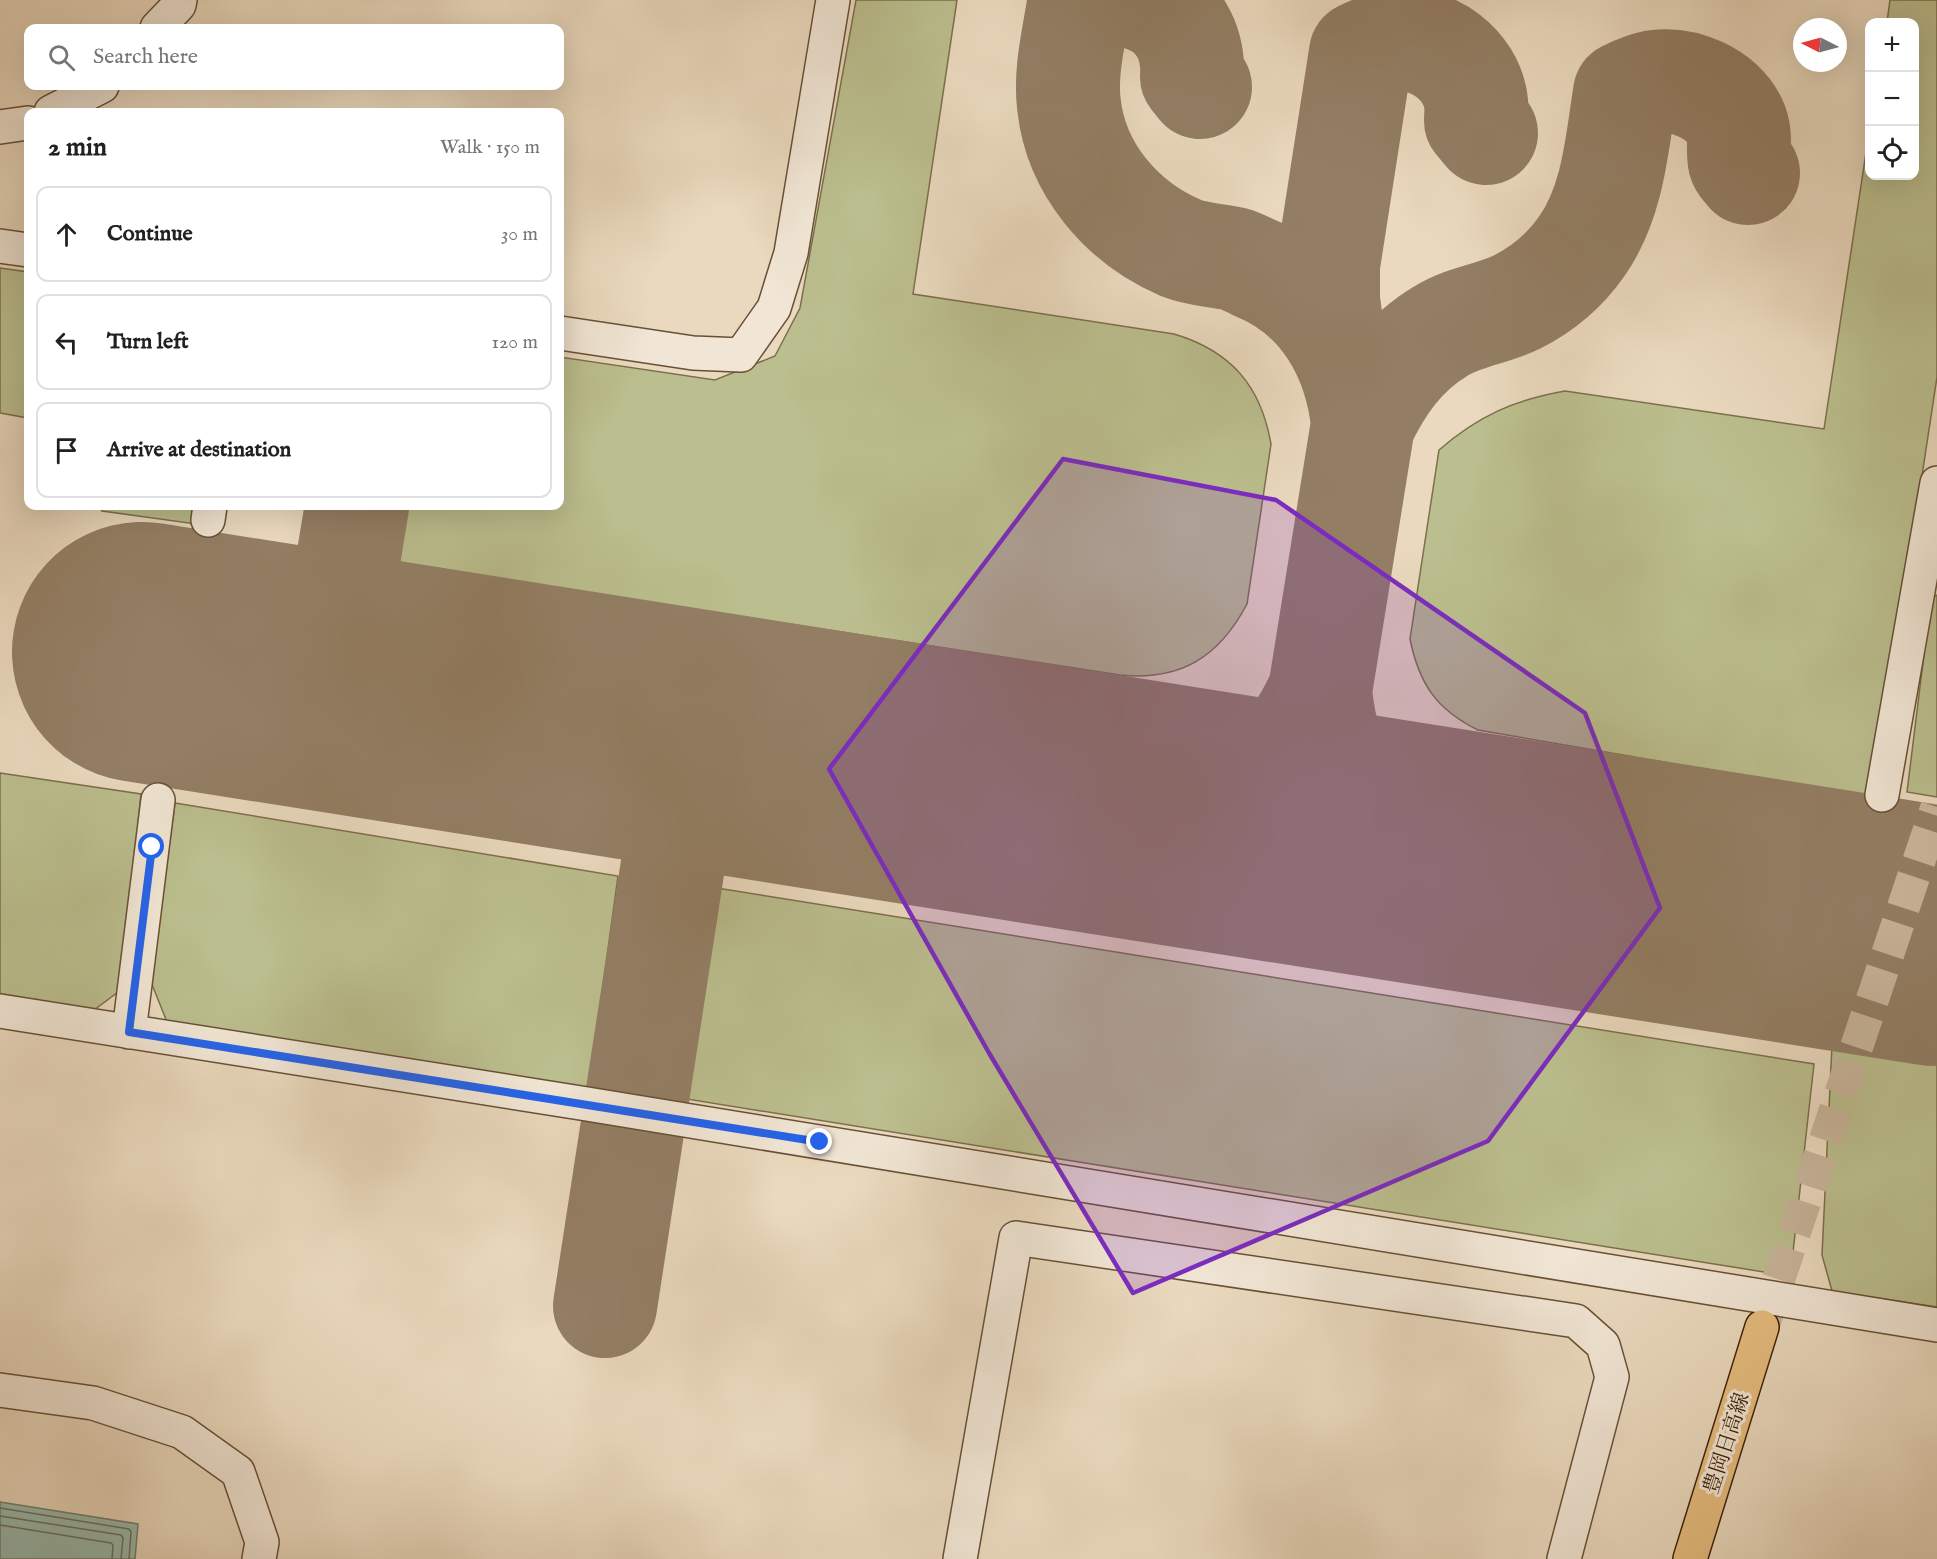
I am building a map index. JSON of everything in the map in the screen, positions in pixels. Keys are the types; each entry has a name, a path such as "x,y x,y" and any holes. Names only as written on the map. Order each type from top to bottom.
{"main road":[{"name":"豊岡日高線","path":"1690,1559 1762,1327"}],"lane":[{"path":"161,24 179,5 180,0"},
{"path":"564,334 693,353 741,355 774,308 791,253 832,0"},
{"path":"59,108 94,90"},
{"path":"0,127 24,124"},
{"path":"0,246 24,249"},
{"path":"1882,795 1932,546 1937,483"},
{"path":"129,1032 158,800"},
{"path":"0,1011 587,1104 1937,1325"},
{"path":"960,1559 1016,1238 1576,1321 1603,1345 1612,1377 1564,1559"},
{"path":"0,1389 93,1403 182,1432 238,1472 262,1542 260,1559"}],"highlighted area":[{"path":"1063,459 1276,500 1585,713 1660,908 1488,1141 1133,1293 989,1053 829,769"}],"green space":[{"path":"856,0 957,0 913,294 1174,334 1212,350 1240,374 1260,405 1271,444 1247,604 1236,623 1211,651 1196,662 1162,674 1120,675 382,561 390,510 564,510 564,358 715,380 775,356 800,308"},
{"path":"1890,0 1937,0 1937,377 1873,798 1478,730 1464,722 1451,714 1432,694 1419,669 1410,639 1439,450 1468,428 1498,411 1529,399 1565,391 1824,429 1865,159 1865,180 1919,180 1919,18 1888,18"},
{"path":"0,268 24,271 24,417 0,413"},
{"path":"101,510 198,510 196,524"},
{"path":"1937,595 1937,797 1907,792 1931,598"},
{"path":"0,773 141,794 122,989 90,1013 0,998"},
{"path":"175,803 618,876 589,1088 169,1027 151,982"},
{"path":"698,885 1814,1064 1791,1270 1764,1272 668,1096"},
{"path":"1832,1045 1937,1061 1937,1307 1832,1291 1822,1255"}],"water":[{"path":"0,1502 138,1524 135,1559 0,1559"}],"taxiway":[{"path":"1098,0 1078,10 1068,81 1073,128 1092,172 1121,209 1160,237 1181,248 1242,262 1278,279 1299,294 1331,330 1343,352 1359,399 1363,424"},
{"path":"1144,0 1166,12 1182,30 1190,52 1192,77 1200,87"},
{"path":"1332,330 1328,300 1328,265 1361,53 1396,41 1423,43 1436,48 1458,65 1467,76 1476,102 1476,121 1486,133"},
{"path":"1163,813 1192,807 1239,789 1277,759 1293,740 1320,691 1363,424 1370,410 1395,372 1416,349 1428,340 1450,326 1527,297 1569,263 1582,246 1601,211 1612,172 1625,93 1647,84 1666,81 1690,85 1711,95 1729,111 1735,121 1740,162 1748,173"},
{"path":"356,510 347,567 357,595 371,622 389,647 442,700"},
{"path":"1320,691 1331,747 1352,791 1387,827 1409,843 1435,857"},
{"path":"611,726 638,747 658,771 670,798 678,832"},
{"path":"605,1306 678,832 698,802 721,779 749,764 783,753"}],"runway":[{"path":"142,652 1937,936"}],"tunnel":[{"path":"1763,1326 1937,807"}],"route":[{"path":"152,847 129,1032 820,1142"}]}
